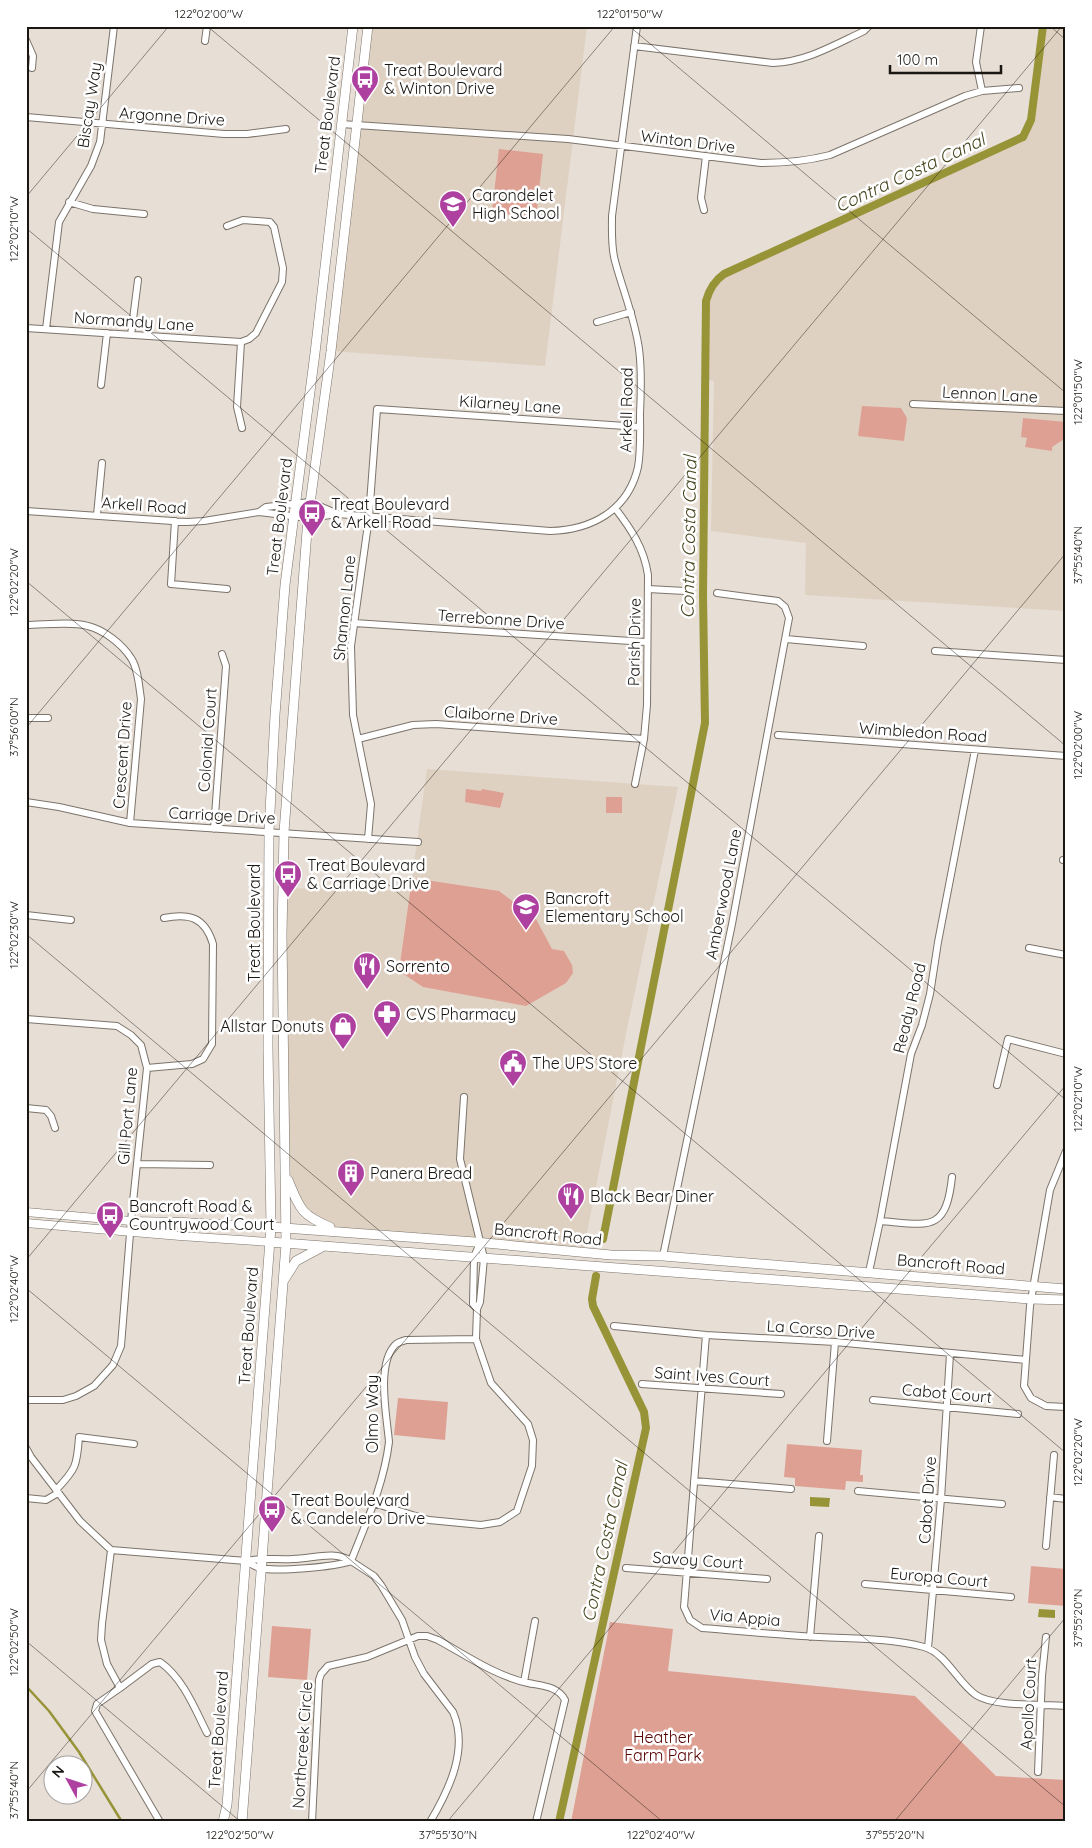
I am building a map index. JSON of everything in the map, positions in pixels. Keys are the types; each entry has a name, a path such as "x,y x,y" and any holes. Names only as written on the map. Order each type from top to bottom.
{"main road":[{"name":"Treat Boulevard","path":"223,1822 227,1805 271,1226 268,1048 269,832 278,668 294,504 315,353 353,26"},
{"name":"Treat Boulevard","path":"242,1822 286,1244 282,935 284,832 308,518 330,351 368,26"},
{"path":"286,1174 299,1207 305,1214 312,1220 340,1231"},
{"name":"Bancroft Road","path":"271,1226 611,1255 663,1256 1066,1289"},
{"name":"Bancroft Road","path":"270,1242 590,1267 1066,1300"},
{"path":"283,1283 296,1261 322,1246"},
{"path":"638,1269 660,1264 663,1256"}],"street":[{"name":"Biscay Way","path":"46,329 59,222 97,152 114,26"},
{"path":"205,42 207,26"},
{"name":"Arkell Road","path":"26,511 175,521 204,521 258,512 308,518 338,514 550,531 567,530 600,520 616,508 631,484 637,469 640,452 641,371 639,349 631,312 615,260 612,237 612,216 637,26"},
{"path":"634,46 773,64 789,63 803,60 864,31 869,26"},
{"path":"981,26 976,62 982,91"},
{"path":"26,40 33,56 32,68"},
{"name":"Winton Drive","path":"341,124 562,139 762,163 788,163 813,160 830,155 965,96 982,91 1019,88"},
{"name":"Argonne Drive","path":"26,117 224,134 247,134 286,129"},
{"path":"704,210 700,198 706,156"},
{"path":"69,202 93,209 144,214"},
{"path":"227,226 243,220 270,222 274,227 283,268 282,282 256,333 249,339 241,342 237,407 242,428"},
{"path":"131,335 138,280"},
{"path":"597,322 631,312"},
{"name":"Normandy Lane","path":"26,328 241,342"},
{"path":"101,385 107,333"},
{"name":"Lennon Lane","path":"913,404 1066,411"},
{"name":"Kilarney Lane","path":"377,409 640,427"},
{"name":"Shannon Lane","path":"368,839 371,804 353,715 351,672 354,623 369,517 377,409"},
{"path":"97,516 102,463"},
{"name":"Arkell Road","path":"258,512 266,507 310,502 338,514"},
{"name":"Parish Drive","path":"616,508 639,542 645,558 648,589 646,642 647,705 644,739 636,784"},
{"path":"175,521 171,584 227,589"},
{"path":"648,589 685,591"},
{"name":"Amberwood Lane","path":"663,1256 732,924 789,618 788,612 782,603 717,593"},
{"name":"Terrebonne Drive","path":"354,623 646,642"},
{"name":"Crescent Drive","path":"26,626 66,624 88,626 112,638 132,658 141,699 130,822"},
{"path":"786,639 863,646"},
{"path":"935,651 1066,660"},
{"name":"Colonial Court","path":"214,829 226,666 222,654"},
{"path":"26,718 48,718"},
{"name":"Claiborne Drive","path":"358,738 412,725 436,724 644,739"},
{"name":"Wimbledon Road","path":"778,735 1066,756"},
{"name":"Ready Road","path":"869,1272 911,1054 922,1025 930,994 938,942 975,750"},
{"name":"Carriage Drive","path":"26,802 59,806 130,822 418,842"},
{"path":"147,1068 192,1064 204,1060 212,1044 213,944 209,932 195,918 178,915 164,918"},
{"path":"26,916 71,920"},
{"path":"1029,948 1066,955"},
{"name":"Gill Port Lane","path":"26,1019 117,1026 131,1035 141,1045 147,1068 131,1221 121,1346 113,1365 94,1386 76,1396 63,1400 26,1400"},
{"path":"997,1085 1008,1038 1066,1054"},
{"path":"373,1503 429,1520 481,1525 500,1522 517,1510 532,1466 533,1440 528,1424 491,1383 476,1339 477,1309 480,1302 484,1258 460,1159 464,1096"},
{"path":"26,1108 46,1110 51,1116 55,1128"},
{"path":"1066,1151 1050,1190 1031,1299 1024,1386 1032,1398 1046,1406 1066,1407"},
{"path":"138,1164 210,1165"},
{"path":"880,1221 921,1224 932,1222 944,1214 950,1199 952,1176"},
{"name":"Bancroft Road","path":"26,1212 131,1221 271,1226"},
{"name":"Bancroft Road","path":"26,1223 270,1242"},
{"path":"477,1309 473,1304 474,1257 480,1243"},
{"name":"La Corso Drive","path":"614,1326 706,1335 835,1342 1026,1360"},
{"name":"Via Appia","path":"706,1335 700,1390 684,1607 690,1620 702,1628 901,1642 928,1648 946,1662 958,1679 977,1696 998,1704 1066,1706"},
{"name":"Olmo Way","path":"351,1562 384,1472 389,1442 384,1376 389,1354 396,1343 406,1340 476,1339"},
{"path":"827,1441 835,1342"},
{"name":"Cabot Drive","path":"928,1648 941,1498 950,1354"},
{"name":"Saint Ives Court","path":"642,1384 700,1390 781,1394"},
{"name":"Cabot Court","path":"873,1400 1018,1414"},
{"path":"26,1498 46,1500 57,1491 72,1473 77,1463 79,1437 134,1444"},
{"path":"26,1448 80,1521 111,1550 246,1561 262,1558 294,1560 315,1556 343,1556 374,1576 402,1620 424,1674 453,1712 458,1729 459,1741 453,1776 443,1800 430,1822"},
{"path":"1046,1546 1054,1455"},
{"path":"694,1481 791,1489"},
{"path":"858,1491 1002,1504"},
{"path":"1050,1497 1066,1499"},
{"path":"810,1637 819,1536"},
{"path":"111,1550 102,1624 102,1640 107,1664 120,1688"},
{"path":"246,1561 261,1568 309,1568 351,1562"},
{"name":"Savoy Court","path":"626,1568 767,1579"},
{"name":"Europa Court","path":"866,1584 1011,1597"},
{"path":"524,1682 535,1620"},
{"name":"Northcreek Circle","path":"312,1822 318,1680 321,1674 328,1666 367,1657 418,1636 426,1636 438,1640 482,1664 524,1682 558,1690 565,1700 536,1822"},
{"name":"Apollo Court","path":"1038,1772 1042,1676 1046,1637"},
{"path":"160,1822 96,1711 97,1704 152,1664 160,1662 168,1667 188,1696 207,1733"}],"shaded area":[{"name":"Carondelet High School","path":"368,26 587,26 545,366 331,351"},
{"path":"1046,26 1066,26 1066,611 805,595 806,543 711,531 714,381 708,380 708,302 711,291 724,275 1024,140 1034,121"},
{"path":"427,769 678,787 627,1029 583,1253 340,1231 312,1220 286,1174 283,888 410,891"},
{"path":"810,1497 830,1498 829,1507 810,1506"},
{"path":"1039,1609 1055,1610 1055,1618 1038,1617"}],"green space":[{"path":"499,149 543,154 536,218 492,212"},
{"path":"862,406 901,408 907,418 904,441 858,436"},
{"path":"1023,418 1066,422 1066,438 1052,447 1052,451 1025,447 1027,438 1021,437"},
{"path":"466,789 481,791 482,789 504,793 500,808 465,802"},
{"path":"606,797 622,797 622,813 606,813"},
{"path":"412,878 499,891 536,919 552,949 564,951 572,965 573,973 566,983 526,1006 423,987 399,971"},
{"path":"398,1398 448,1402 445,1440 394,1435"},
{"path":"787,1444 862,1450 860,1475 863,1475 863,1482 846,1481 845,1490 795,1486 795,1478 784,1477"},
{"path":"1031,1566 1066,1569 1066,1606 1028,1603"},
{"name":"Heather Farm Park","path":"610,1622 673,1629 668,1671 915,1696 996,1776 1066,1780 1066,1822 571,1822"},
{"path":"272,1626 311,1629 307,1680 268,1677"}],"waterway":[{"name":"Contra Costa Canal","path":"603,1239 705,723 703,595 707,297 710,289 724,274 1023,137 1031,120 1043,26"},
{"name":"Contra Costa Canal","path":"559,1822 646,1428 644,1412 593,1306 592,1299 596,1276"},
{"path":"26,1686 49,1711 79,1752 122,1822"}],"place":[{"name":"Treat Boulevard & Winton Drive","path":"365,103"},
{"name":"Carondelet High School","path":"453,228"},
{"name":"Treat Boulevard & Arkell Road","path":"312,537"},
{"name":"Treat Boulevard & Carriage Drive","path":"288,898"},
{"name":"Bancroft Elementary School","path":"526,931"},
{"name":"Sorrento","path":"367,990"},
{"name":"CVS Pharmacy","path":"387,1038"},
{"name":"Allstar Donuts","path":"343,1050"},
{"name":"The UPS Store","path":"513,1087"},
{"name":"Panera Bread","path":"351,1197"},
{"name":"Black Bear Diner","path":"571,1220"},
{"name":"Bancroft Road & Countrywood Court","path":"110,1239"},
{"name":"Treat Boulevard & Candelero Drive","path":"272,1533"}]}
